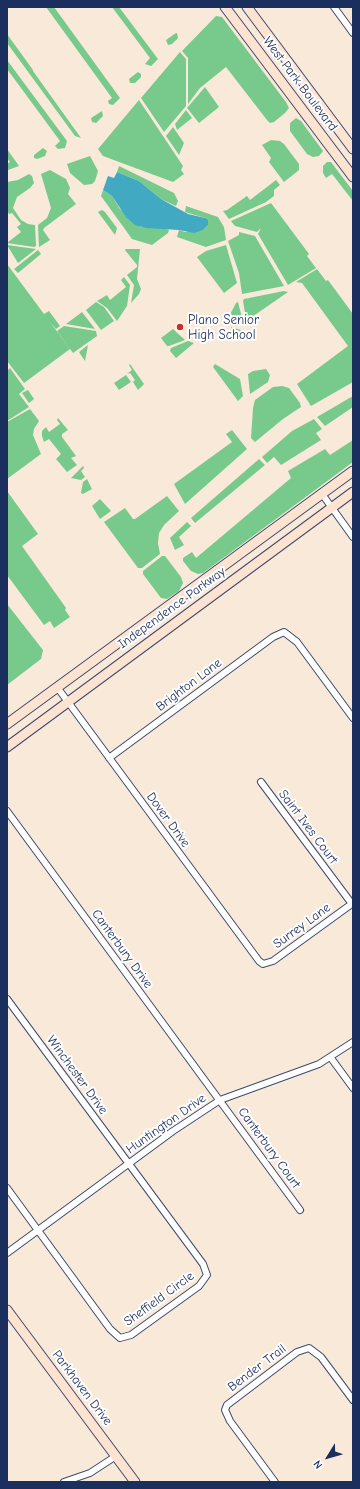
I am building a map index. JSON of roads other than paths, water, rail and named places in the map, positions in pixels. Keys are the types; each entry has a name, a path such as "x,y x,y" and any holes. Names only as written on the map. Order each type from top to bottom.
{"main road":[{"name":"West Park Boulevard","path":"225,7 353,177"},
{"name":"West Park Boulevard","path":"247,7 353,149"},
{"name":"Independence Parkway","path":"7,724 353,471"},
{"name":"Independence Parkway","path":"7,747 353,492"},
{"name":"Parkhaven Drive","path":"7,1310 135,1482"}],"street":[{"path":"334,7 353,33"},
{"path":"322,494 353,537"},
{"name":"Brighton Lane","path":"109,758 273,637 284,632 297,642 353,718"},
{"name":"Dover Drive","path":"57,687 254,957 263,964"},
{"name":"Saint Ives Court","path":"261,782 352,904"},
{"name":"Canterbury Drive","path":"7,811 220,1100"},
{"name":"Surrey Lane","path":"263,964 273,961 352,904"},
{"name":"Winchester Drive","path":"7,999 129,1164"},
{"name":"Huntington Drive","path":"7,1253 220,1100 302,1072 331,1058 353,1042"},
{"path":"331,1058 353,1088"},
{"name":"Canterbury Court","path":"220,1100 300,1210"},
{"name":"Sheffield Circle","path":"38,1230 110,1329 120,1338 131,1335 198,1286 208,1275 207,1270 129,1164"},
{"path":"7,1188 38,1230"},
{"name":"Bender Trail","path":"275,1482 230,1420 225,1410 232,1401 297,1352 309,1348 321,1357 353,1400"},
{"path":"64,1482 90,1473 116,1456"}],"water":[{"path":"117,172 139,181 161,199 188,214 205,218 208,220 208,225 203,230 194,233 179,230 146,228 135,225 126,217 112,196 103,190 108,176 114,178"}],"place":[{"name":"Plano Senior High School","path":"180,327"}]}
